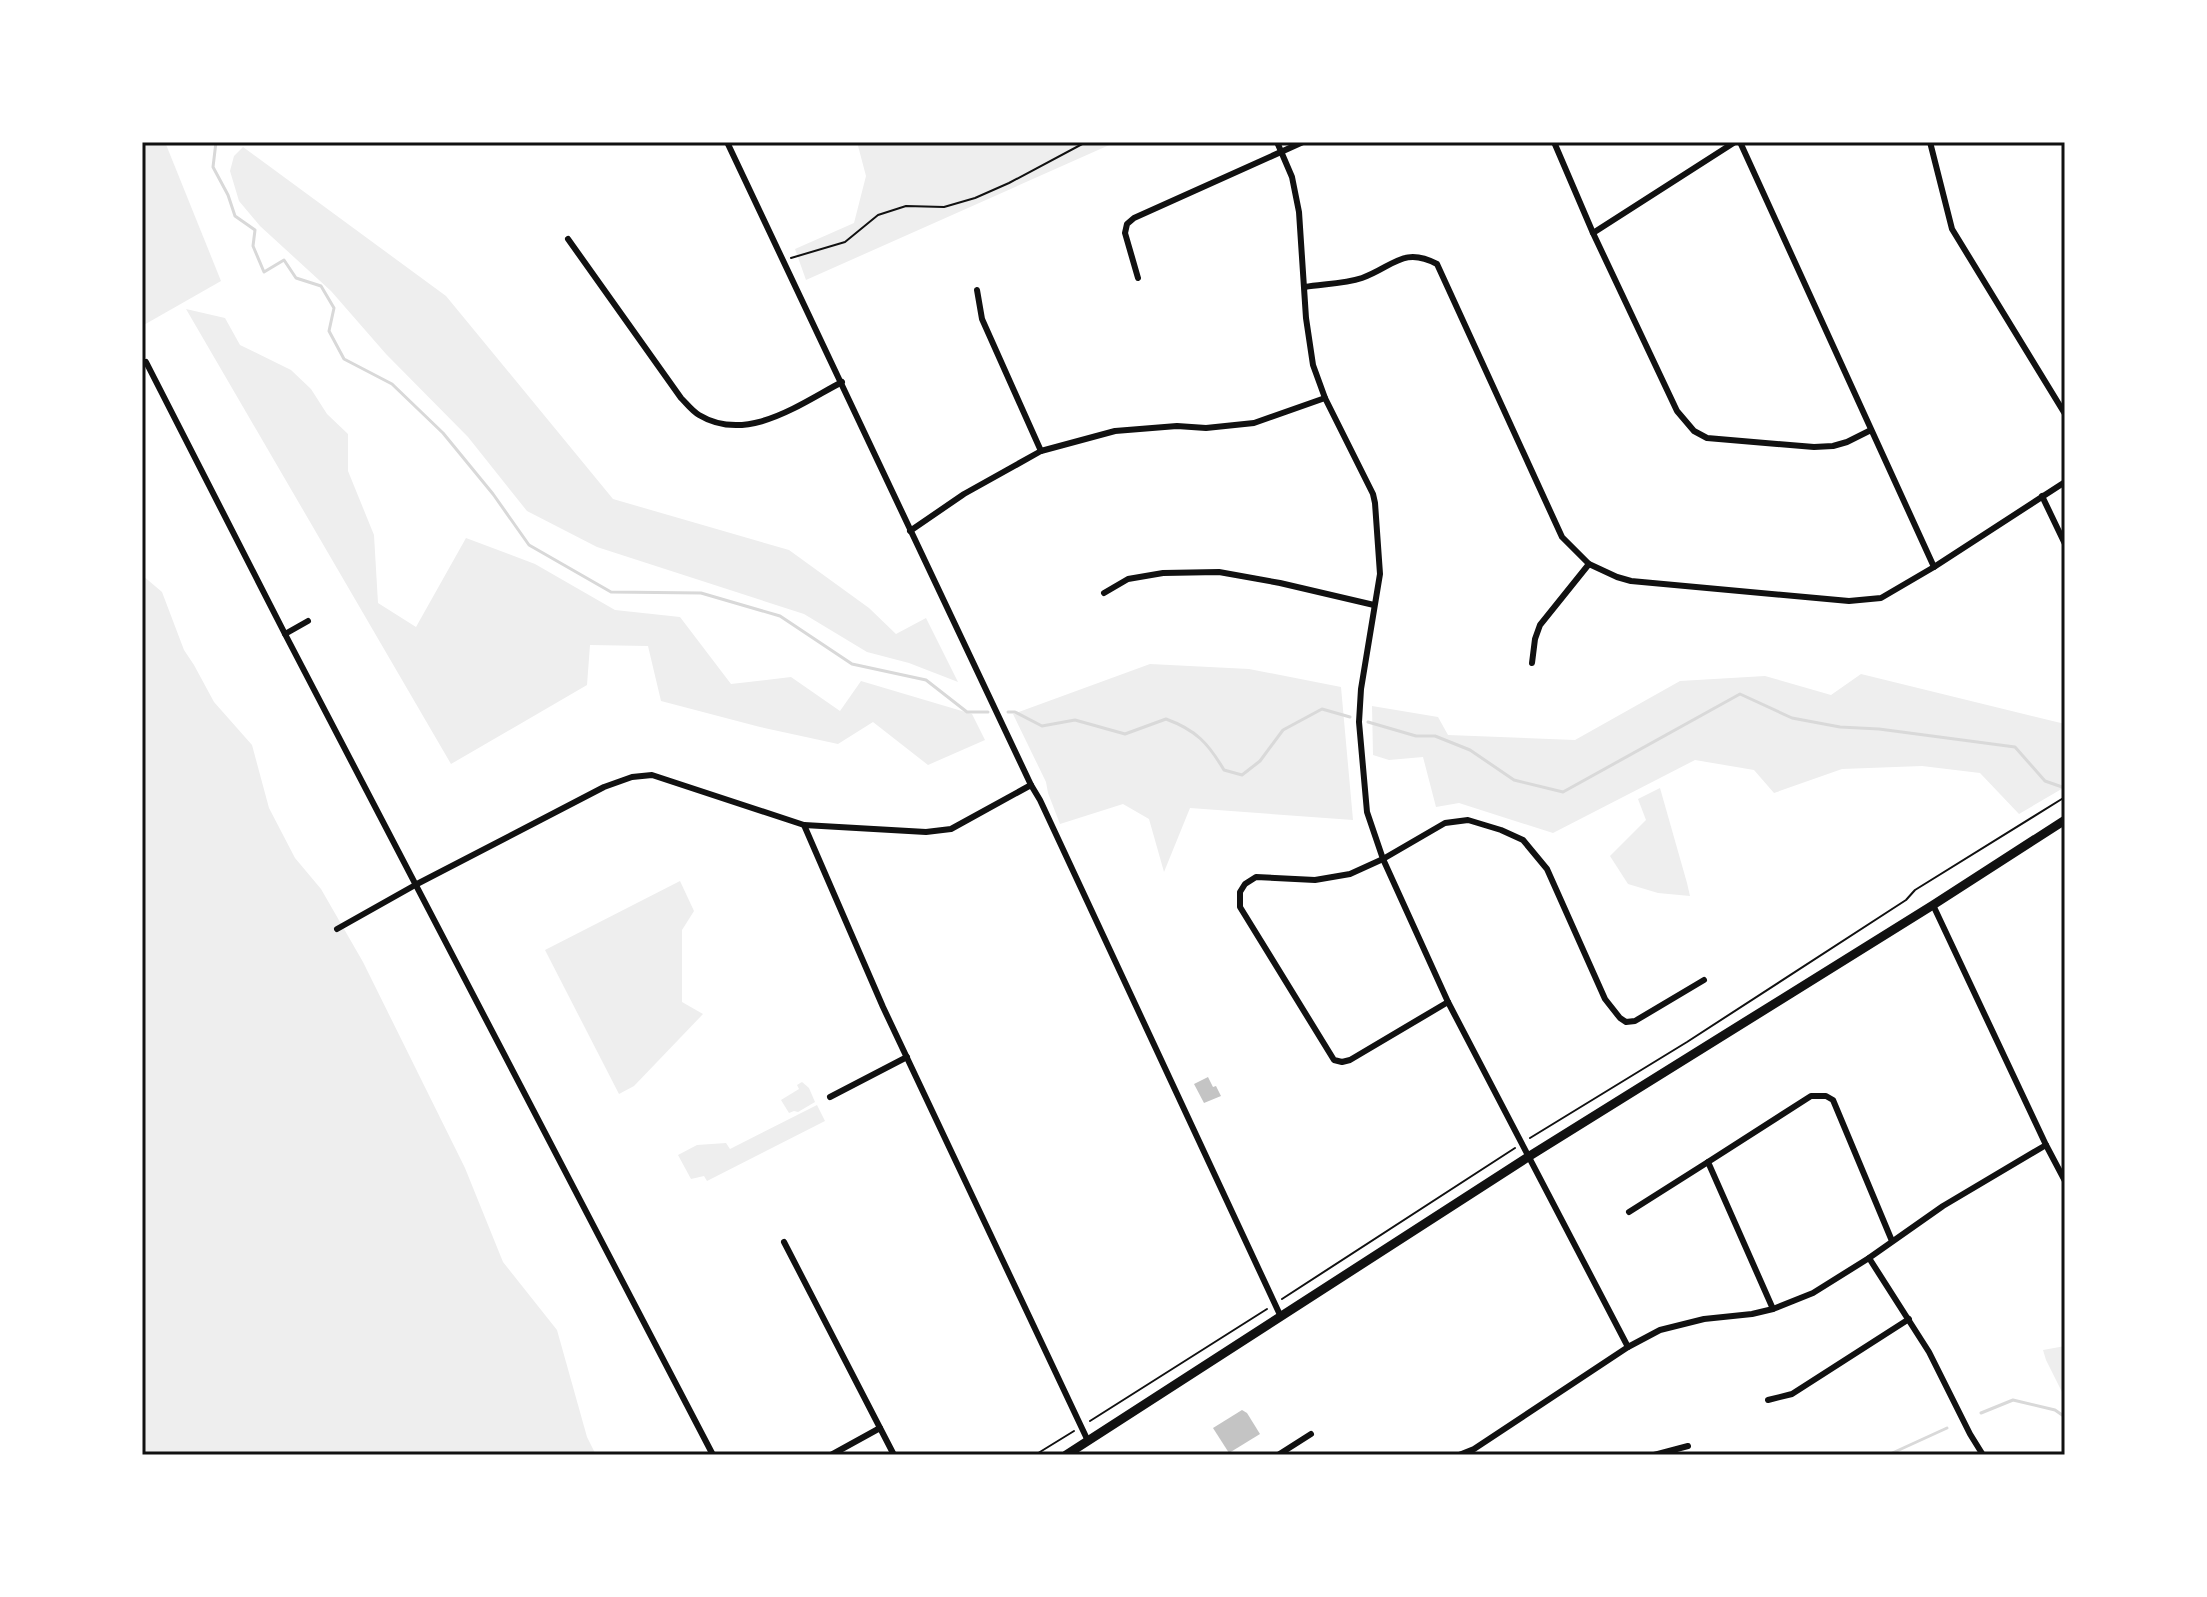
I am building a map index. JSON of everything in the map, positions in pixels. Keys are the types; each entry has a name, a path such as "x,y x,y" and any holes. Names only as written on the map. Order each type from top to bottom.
{"main road":[{"path":"1066,1455 1528,1157 2065,820"}],"street":[{"path":"727,142 1047,814 1281,1317"},
{"path":"1277,142 1292,177 1299,212 1306,318 1313,365 1325,398 1373,494 1380,574 1361,689 1360,739 1367,812 1383,859 1448,1002 1628,1347"},
{"path":"1138,278 1125,233 1127,224 1134,218 1303,142"},
{"path":"1554,142 1677,411 1694,431 1707,438 1814,447 1847,442 1871,430"},
{"path":"1593,233 1738,142 1934,567"},
{"path":"1930,142 1952,229 2065,414"},
{"path":"568,239 681,398 697,414 714,422 736,426 756,423 776,417 842,382"},
{"path":"1305,287 1362,278 1417,255 1437,264 1562,537 1589,564 1617,577 1642,583 1849,601 1881,598 2065,482"},
{"path":"977,290 982,319 1041,451"},
{"path":"146,362 713,1455"},
{"path":"910,531 991,478 1041,451 1115,431 1254,423 1325,398"},
{"path":"2042,496 2065,544"},
{"path":"1532,663 1540,625 1589,564"},
{"path":"1104,593 1128,579 1163,573 1219,572 1374,605"},
{"path":"285,634 308,621"},
{"path":"337,929 604,787 632,777 652,775 804,825 939,832 951,829 1031,785"},
{"path":"1448,1002 1350,1060 1334,1060 1240,907 1240,892 1245,884 1256,877 1315,880 1350,874 1445,823 1468,820 1523,840 1547,869 1605,999 1620,1018 1626,1022 1635,1021 1704,980"},
{"path":"804,825 907,1057 1088,1441"},
{"path":"1933,905 2065,1181"},
{"path":"830,1097 907,1057"},
{"path":"1629,1212 1811,1096 1826,1096 1833,1100 1892,1241"},
{"path":"1459,1455 1476,1452 1628,1347 1660,1330 1773,1309 1813,1293 1943,1206 2046,1145"},
{"path":"1708,1162 1773,1309"},
{"path":"784,1242 894,1455"},
{"path":"1869,1258 1929,1352 1983,1455"},
{"path":"1768,1400 1792,1394 1909,1319"},
{"path":"831,1455 880,1428"},
{"path":"1278,1455 1311,1434"},
{"path":"1654,1455 1688,1446"}],"path":[{"path":"784,261 845,242 878,215 906,206 944,207 975,198 1086,142"},
{"path":"1536,1134 1687,1042 1906,900 1915,890 2065,797"},
{"path":"1289,1293 1506,1153"},
{"path":"1092,1420 1264,1311"},
{"path":"1035,1455 1072,1433"}],"shaded area":[{"path":"142,142 165,142 221,281 142,326"},
{"path":"857,142 1116,142 806,280 795,249 854,223 866,176"},
{"path":"243,147 446,296 613,499 789,550 869,608 896,634 926,618 958,682 909,663 867,652 804,614 597,547 527,511 468,437 386,354 331,291 260,226 239,201 230,171 234,156"},
{"path":"186,309 225,318 240,345 291,370 348,434 348,471 374,535 378,603 416,627 466,538 535,564 615,610 680,617 731,684 791,677 840,711 861,681 972,714 985,740 928,765 873,722 838,744 760,727 661,701 648,646 590,645 587,685 451,764"},
{"path":"142,575 162,592 184,650 214,702 252,745 269,808 295,858 321,889 363,962 465,1168 503,1262 557,1330 587,1437 596,1455 142,1455"},
{"path":"1150,664 1249,669 1341,687 1353,820 1190,808 1164,872 1149,819 1123,804 1060,824 1046,782 1013,714"},
{"path":"1861,674 2065,724 2065,787 2019,814 1980,773 1922,766 1842,769 1774,793 1754,770 1695,760 1553,833 1459,803 1436,807 1423,757 1389,760 1373,755 1372,706 1438,717 1448,735 1575,740 1680,681 1765,676 1831,695"},
{"path":"1660,788 1690,896 1658,893 1628,884 1610,856 1646,820 1638,799"},
{"path":"680,881 694,911 682,930 682,1002 703,1014 634,1086 619,1094 545,950"},
{"path":"802,1082 809,1088 815,1102 798,1112 789,1113 781,1100 799,1089 797,1085"},
{"path":"817,1105 825,1121 707,1181 704,1176 691,1179 678,1155 697,1145 726,1143 730,1149"},
{"path":"2065,1346 2065,1398 2043,1350"}],"building":[{"path":"1208,1077 1221,1096 1204,1103 1194,1084"},
{"path":"1242,1410 1260,1434 1229,1453 1213,1428"}],"waterway":[{"path":"216,142 213,167 235,216 255,230 253,246 264,272 284,260 296,278 321,286 334,308 329,331 344,359 392,384 443,433 493,494 529,545 611,592 701,593 780,616 852,664 926,680 967,712 988,712"},
{"path":"1368,722 1416,736 1435,736 1470,750 1514,780 1563,792 1740,694 1792,718 1840,727 1879,729 2015,747 2045,781 2065,788"},
{"path":"1008,712 1015,712 1042,726 1075,720 1125,734 1166,719 1200,738 1224,770 1242,775 1260,761 1283,730 1322,709 1350,717"},
{"path":"1981,1413 2013,1400 2055,1410 2065,1417"},
{"path":"1888,1455 1947,1428"}]}
